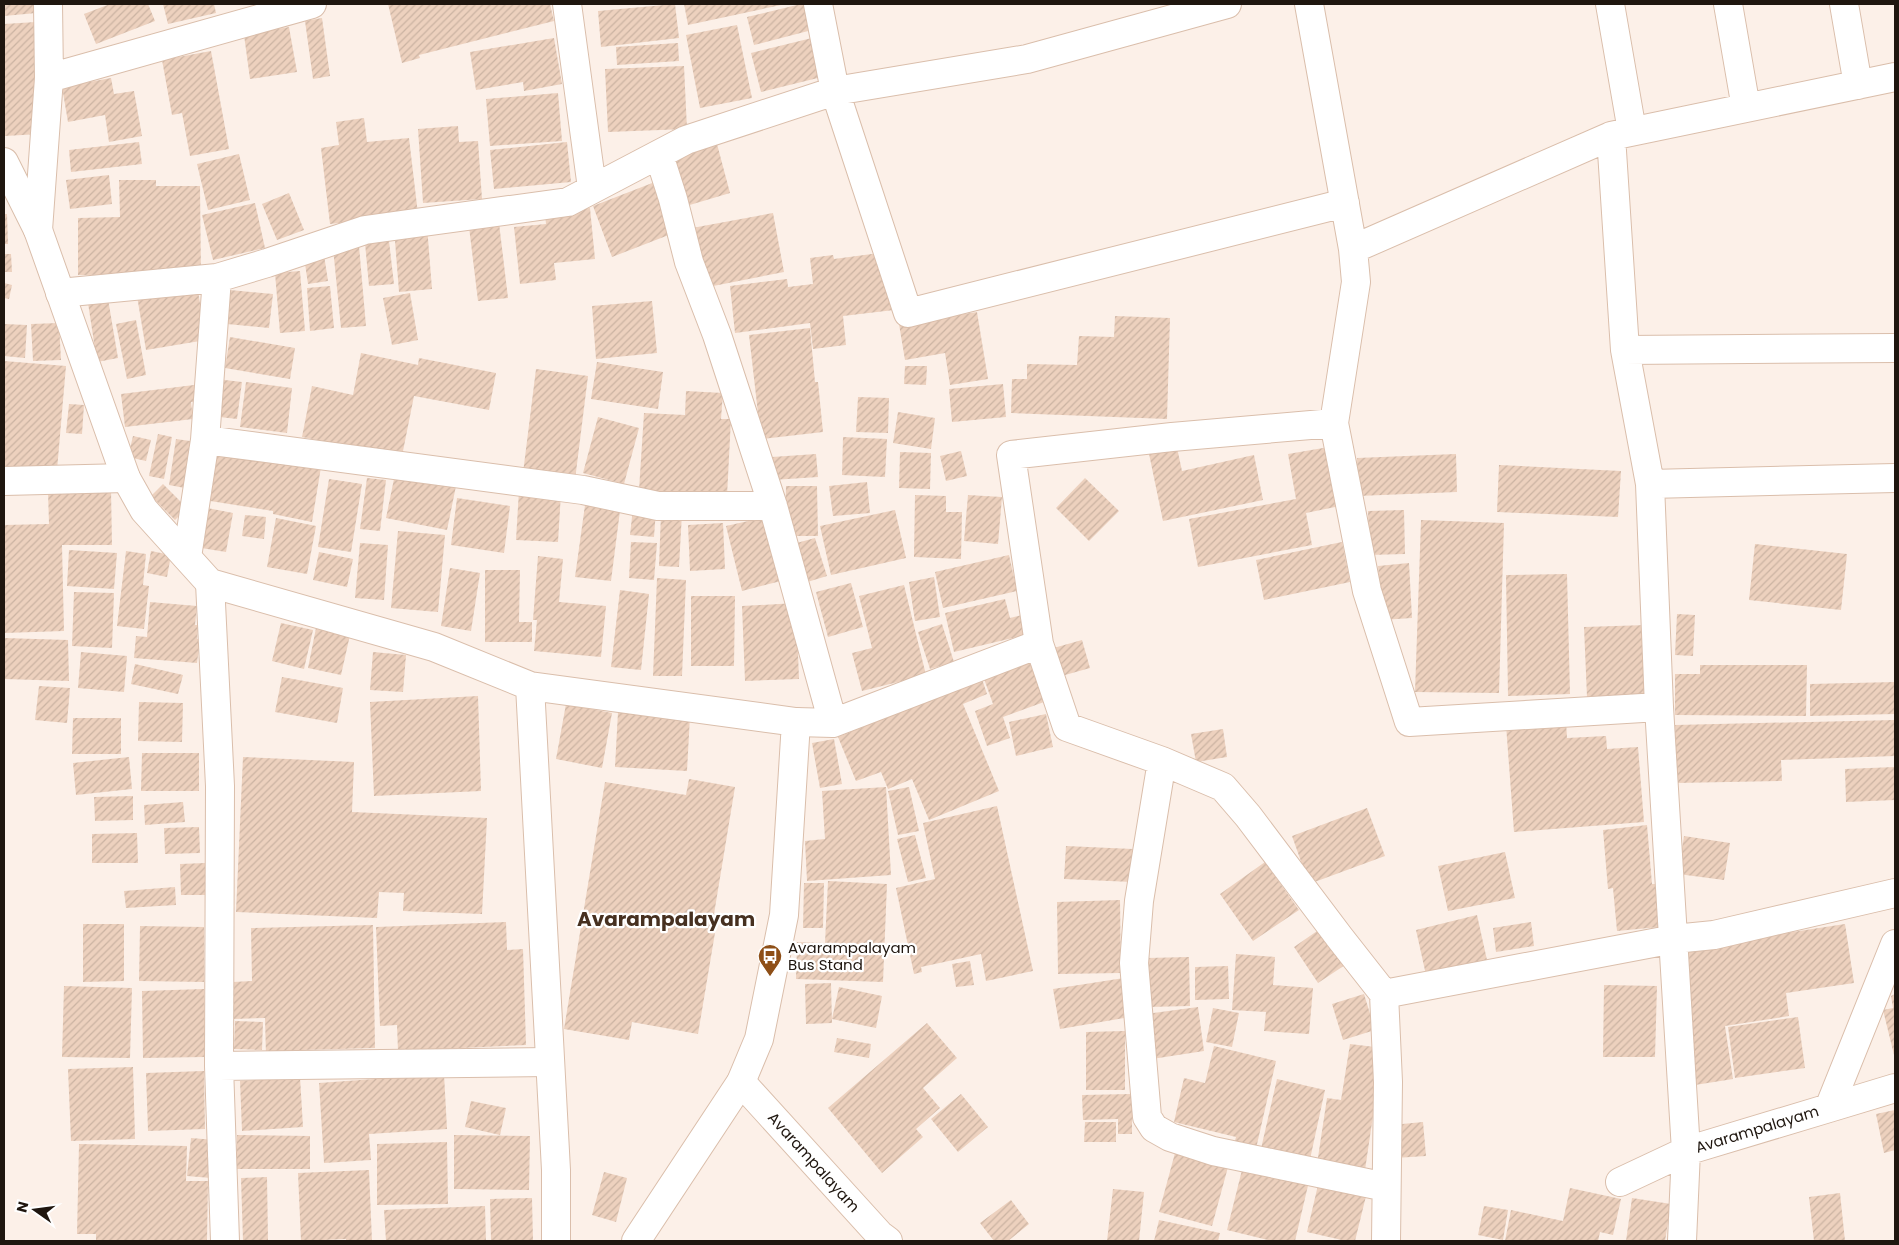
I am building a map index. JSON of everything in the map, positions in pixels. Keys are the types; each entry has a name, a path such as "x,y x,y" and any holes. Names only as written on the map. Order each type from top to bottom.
{"street":[{"path":"38,230 50,78 48,4"},
{"path":"50,78 312,4"},
{"path":"567,4 592,188"},
{"path":"818,4 835,91 908,313 1345,203"},
{"path":"60,293 217,278 364,230 568,202 686,140 835,91 1028,58 1227,4"},
{"path":"1309,4 1353,249 1356,282 1334,424 1367,592 1409,722 1659,707"},
{"path":"1610,4 1621,133 1625,350 1650,484 1659,707 1686,1151 1620,1182"},
{"path":"1728,4 1746,108"},
{"path":"1844,4 1858,85"},
{"path":"1353,249 1621,133 1895,77"},
{"path":"659,155 673,199 689,262 716,335 773,506 833,722"},
{"path":"4,162 38,230 126,478 144,510 210,583 434,647 530,686 796,722 833,722 1039,644"},
{"path":"187,557 205,440 217,278"},
{"path":"1625,350 1895,348"},
{"path":"1334,424 1172,437 1011,455 1039,644 1068,727 1162,761 1223,787 1248,816 1384,994 1388,1082 1386,1241"},
{"path":"205,440 583,490 658,506 773,506"},
{"path":"4,481 126,478"},
{"path":"1650,484 1895,478"},
{"path":"210,583 220,786 219,1066 225,1241"},
{"path":"530,686 556,1170 556,1241"},
{"path":"636,1241 741,1082 759,1039 784,915 796,722"},
{"path":"1162,761 1138,901 1134,963 1147,1117 1154,1128 1170,1137 1213,1151 1386,1188"},
{"path":"1384,994 1674,940 1714,935 1895,893"},
{"name":"Avarampalayam","path":"1829,1108 1895,944"},
{"path":"219,1066 549,1062"},
{"name":"Avarampalayam","path":"741,1082 880,1235 888,1241"},
{"name":"Avarampalayam","path":"1682,1241 1686,1151 1895,1088"}],"building":[{"path":"4,4 35,4 36,13 4,16"},
{"path":"110,4 148,4 155,21 96,44 84,14"},
{"path":"163,4 214,4 216,13 168,24"},
{"path":"388,4 550,4 554,21 419,55 420,58 402,63"},
{"path":"675,4 679,38 601,47 598,11"},
{"path":"684,4 781,4 781,5 688,25"},
{"path":"806,4 812,30 754,45 747,17"},
{"path":"322,18 330,76 313,79 305,21"},
{"path":"36,22 40,134 5,136 4,24"},
{"path":"737,25 752,98 700,108 686,35"},
{"path":"289,27 297,72 250,79 244,35"},
{"path":"816,37 826,76 761,92 751,53"},
{"path":"554,38 562,84 524,91 523,82 476,90 470,52"},
{"path":"678,43 679,61 617,65 616,47"},
{"path":"211,51 229,149 190,156 182,113 172,115 162,60"},
{"path":"684,66 687,129 608,132 605,69"},
{"path":"111,78 114,94 134,91 142,136 109,142 105,115 68,122 62,87"},
{"path":"558,93 562,141 490,146 486,99"},
{"path":"364,118 367,142 409,138 418,214 330,224 321,148 339,145 336,122"},
{"path":"458,126 459,142 478,141 482,199 423,203 418,129"},
{"path":"139,142 142,164 71,172 69,150"},
{"path":"567,142 571,182 494,189 490,150"},
{"path":"717,144 730,193 683,207 669,159"},
{"path":"239,154 250,200 208,210 197,164"},
{"path":"109,175 112,204 70,209 66,180"},
{"path":"119,180 156,180 156,186 200,186 201,274 78,275 78,218 120,217"},
{"path":"660,180 679,231 612,257 593,206"},
{"path":"289,193 304,230 277,240 262,204"},
{"path":"255,203 265,248 213,260 202,215"},
{"path":"590,208 595,259 554,263 556,280 520,284 514,227 546,224 545,213"},
{"path":"773,213 784,272 703,288 692,228"},
{"path":"4,214 7,214 8,244 4,244"},
{"path":"499,223 508,298 478,301 469,227"},
{"path":"427,226 432,289 399,292 394,228"},
{"path":"389,241 394,284 369,286 365,243"},
{"path":"359,246 366,326 341,328 333,248"},
{"path":"887,252 894,310 843,316 846,345 813,349 810,323 735,333 730,286 787,279 788,287 813,284 810,258 833,255 834,259"},
{"path":"4,254 11,254 12,272 4,272"},
{"path":"324,255 328,281 308,284 304,257"},
{"path":"300,271 305,331 280,333 275,273"},
{"path":"4,283 12,285 9,299 4,298"},
{"path":"197,285 206,340 146,350 137,296"},
{"path":"330,286 334,328 310,331 307,288"},
{"path":"230,290 273,294 269,328 227,324"},
{"path":"410,293 418,340 392,345 383,298"},
{"path":"108,299 118,358 97,362 88,303"},
{"path":"652,301 657,353 596,359 592,306"},
{"path":"977,312 988,379 950,385 945,353 905,360 899,324"},
{"path":"1115,316 1170,318 1167,419 1011,413 1012,379 1027,379 1027,364 1077,365 1079,336 1114,337"},
{"path":"136,320 146,375 127,379 116,324"},
{"path":"59,323 61,360 33,361 31,324"},
{"path":"4,324 27,325 25,358 4,356"},
{"path":"810,328 815,382 818,382 823,432 761,439 749,335"},
{"path":"230,337 295,348 290,379 225,368"},
{"path":"361,353 418,365 419,358 496,373 489,410 414,396 402,456 302,437 312,386 353,395"},
{"path":"4,361 66,366 57,470 4,466"},
{"path":"597,362 663,372 658,409 591,399"},
{"path":"905,366 927,366 926,385 904,384"},
{"path":"536,369 588,376 575,480 523,473"},
{"path":"216,379 242,382 237,419 211,416"},
{"path":"246,382 292,388 287,433 240,427"},
{"path":"202,384 204,401 191,402 193,419 125,427 121,394"},
{"path":"1003,384 1006,417 952,422 949,389"},
{"path":"686,391 723,393 721,419 731,419 727,496 639,490 644,413 685,415"},
{"path":"858,397 889,398 888,433 856,432"},
{"path":"69,404 84,405 82,434 66,433"},
{"path":"898,412 935,418 931,449 893,443"},
{"path":"598,417 639,428 624,484 583,473"},
{"path":"158,434 172,437 164,479 149,476"},
{"path":"133,436 151,440 146,461 128,457"},
{"path":"843,437 887,439 885,477 842,475"},
{"path":"176,439 197,442 190,489 169,485"},
{"path":"1176,443 1182,471 1254,455 1263,500 1163,521 1148,449"},
{"path":"1329,447 1340,506 1306,513 1312,545 1198,567 1189,519 1296,499 1288,454"},
{"path":"961,451 967,476 946,481 940,456"},
{"path":"213,452 321,467 312,522 273,514 273,511 204,500"},
{"path":"900,452 931,453 930,489 899,488"},
{"path":"816,454 818,477 773,480 772,457"},
{"path":"1456,454 1457,492 1358,496 1357,458"},
{"path":"1499,465 1621,471 1618,517 1497,512"},
{"path":"395,474 456,486 447,530 386,518"},
{"path":"367,478 386,480 380,531 360,529"},
{"path":"1085,478 1119,511 1089,541 1056,508"},
{"path":"329,479 362,484 351,552 318,547"},
{"path":"867,482 870,513 833,516 829,486"},
{"path":"163,484 187,508 175,520 151,496"},
{"path":"786,486 817,486 818,536 785,536"},
{"path":"111,490 112,545 62,545 64,631 4,633 4,525 49,524 48,491"},
{"path":"519,490 561,493 558,542 516,540"},
{"path":"915,495 946,496 946,512 962,512 961,559 914,557"},
{"path":"968,495 1002,497 998,544 964,541"},
{"path":"457,498 510,506 504,553 451,545"},
{"path":"586,498 621,503 611,581 575,577"},
{"path":"202,507 233,513 226,552 195,547"},
{"path":"633,508 656,510 654,537 630,535"},
{"path":"895,510 906,558 831,575 820,526"},
{"path":"1404,510 1405,554 1369,555 1368,511"},
{"path":"661,513 682,513 679,567 659,566"},
{"path":"245,515 266,517 264,539 242,536"},
{"path":"766,517 781,581 742,591 726,526"},
{"path":"276,518 316,526 307,574 267,567"},
{"path":"1421,520 1504,523 1499,693 1415,692"},
{"path":"723,523 725,569 690,571 688,525"},
{"path":"398,531 445,535 438,612 391,608"},
{"path":"815,538 827,576 804,583 793,544"},
{"path":"631,542 657,543 654,580 629,578"},
{"path":"1342,542 1350,582 1264,600 1256,560"},
{"path":"360,543 388,545 384,600 355,598"},
{"path":"1755,544 1847,554 1841,610 1749,600"},
{"path":"69,550 117,553 114,589 67,586"},
{"path":"126,551 146,554 143,585 149,586 144,629 117,626"},
{"path":"151,551 171,555 167,577 147,573"},
{"path":"319,552 353,559 347,587 313,580"},
{"path":"1009,555 1017,591 943,608 935,572"},
{"path":"538,556 563,559 559,602 606,606 601,657 534,651 537,620 533,620"},
{"path":"1409,563 1412,618 1382,620 1378,566"},
{"path":"450,568 480,573 471,631 441,626"},
{"path":"485,570 520,570 519,622 532,622 532,642 485,642"},
{"path":"1567,574 1570,694 1508,696 1506,575"},
{"path":"934,577 940,617 915,621 909,582"},
{"path":"657,578 686,580 682,676 653,676"},
{"path":"851,583 863,627 828,637 816,592"},
{"path":"904,585 926,675 862,691 852,653 872,648 859,596"},
{"path":"620,590 649,594 641,670 611,667"},
{"path":"74,592 114,593 112,648 72,646"},
{"path":"691,596 735,596 734,666 691,666"},
{"path":"1005,599 1010,618 1030,613 1034,633 954,652 945,613"},
{"path":"150,602 197,606 195,625 198,625 197,639 200,639 197,663 134,658 136,636 147,637"},
{"path":"796,603 799,679 745,681 742,606"},
{"path":"1677,614 1695,615 1693,656 1675,655"},
{"path":"281,623 313,630 304,669 272,661"},
{"path":"942,624 954,662 930,669 918,632"},
{"path":"1647,625 1650,695 1587,697 1584,627"},
{"path":"316,628 350,635 341,675 308,668"},
{"path":"4,638 68,640 69,681 4,679"},
{"path":"1082,640 1090,668 1058,677 1050,649"},
{"path":"81,652 127,656 124,692 78,688"},
{"path":"373,652 406,655 403,692 370,690"},
{"path":"1029,660 1044,702 1003,717 1010,738 987,746 975,711 993,704 983,676"},
{"path":"135,664 183,675 178,694 131,684"},
{"path":"1700,665 1807,665 1806,716 1675,715 1675,674 1700,674"},
{"path":"282,677 343,688 337,723 275,712"},
{"path":"982,679 987,694 963,704 999,791 929,820 912,779 888,789 881,772 856,781 838,737"},
{"path":"1895,682 1895,714 1810,716 1810,684"},
{"path":"39,686 70,688 67,723 35,720"},
{"path":"478,696 481,791 374,796 370,702"},
{"path":"139,702 183,703 182,742 138,741"},
{"path":"566,704 612,713 602,768 556,759"},
{"path":"618,712 690,716 687,771 615,767"},
{"path":"1046,714 1053,747 1016,756 1009,722"},
{"path":"73,718 121,718 121,754 72,754"},
{"path":"1895,720 1895,756 1781,760 1782,781 1676,783 1675,725"},
{"path":"1566,721 1567,738 1606,736 1607,749 1638,747 1644,822 1514,832 1506,725"},
{"path":"1223,729 1227,757 1196,762 1191,734"},
{"path":"834,739 842,784 820,788 812,743"},
{"path":"142,753 199,753 199,791 141,791"},
{"path":"129,757 132,789 76,795 73,763"},
{"path":"243,757 354,762 352,812 487,818 482,914 403,911 404,893 379,892 377,918 236,912"},
{"path":"1895,767 1895,800 1846,802 1845,769"},
{"path":"689,779 735,787 714,914 718,915 698,1034 632,1022 629,1040 564,1029 605,782 686,795"},
{"path":"886,787 891,875 807,881 805,841 825,839 822,791"},
{"path":"909,787 919,831 898,835 888,791"},
{"path":"133,796 133,820 95,821 94,797"},
{"path":"183,802 185,822 145,825 144,805"},
{"path":"997,806 1033,971 986,981 981,954 921,967 922,972 914,974 896,888 935,879 923,823"},
{"path":"1367,808 1385,856 1309,884 1292,836"},
{"path":"1647,825 1652,884 1655,884 1659,927 1617,931 1613,888 1608,889 1603,830"},
{"path":"199,827 200,853 165,854 164,828"},
{"path":"137,833 138,863 92,863 92,834"},
{"path":"915,835 926,878 908,882 897,839"},
{"path":"1684,836 1730,843 1724,880 1678,874"},
{"path":"1066,846 1133,849 1132,882 1064,879"},
{"path":"1505,852 1515,898 1448,911 1438,866"},
{"path":"1265,862 1299,910 1253,941 1220,894"},
{"path":"205,863 206,895 181,895 180,864"},
{"path":"828,881 887,884 883,982 796,979 797,942 825,943"},
{"path":"804,883 824,883 823,928 803,928"},
{"path":"175,887 176,905 126,908 124,891"},
{"path":"1120,900 1121,973 1058,974 1057,902"},
{"path":"1477,915 1487,960 1426,975 1416,930"},
{"path":"506,922 507,950 523,949 526,1045 398,1051 397,1025 380,1026 376,927"},
{"path":"1531,922 1534,946 1496,952 1493,928"},
{"path":"83,924 124,924 124,981 83,982"},
{"path":"1845,924 1854,983 1786,993 1789,1016 1725,1026 1733,1079 1695,1085 1685,1024 1693,1023 1682,949"},
{"path":"373,925 375,1048 302,1050 302,1056 266,1056 265,1018 233,1019 233,982 252,981 251,928"},
{"path":"140,926 204,927 204,982 139,981"},
{"path":"1320,929 1345,965 1318,983 1294,947"},
{"path":"1236,954 1275,957 1273,985 1313,988 1309,1034 1264,1031 1266,1012 1232,1010"},
{"path":"1189,957 1190,1006 1148,1007 1147,958"},
{"path":"970,961 974,985 956,987 952,964"},
{"path":"1228,966 1229,999 1195,1000 1195,967"},
{"path":"1124,978 1130,1017 1060,1029 1053,989"},
{"path":"831,983 832,1023 806,1024 805,984"},
{"path":"1604,985 1657,986 1655,1057 1603,1057"},
{"path":"64,986 132,988 130,1058 62,1057"},
{"path":"839,987 882,996 876,1028 832,1019"},
{"path":"204,989 205,1057 143,1058 142,991"},
{"path":"1364,994 1375,1030 1343,1040 1332,1004"},
{"path":"1895,994 1895,1059 1883,1010 1893,1008 1891,996"},
{"path":"1198,1007 1204,1051 1152,1059 1146,1014"},
{"path":"1213,1008 1239,1013 1232,1047 1206,1042"},
{"path":"1798,1017 1805,1068 1735,1078 1728,1027"},
{"path":"235,1021 263,1022 262,1050 234,1049"},
{"path":"927,1023 957,1058 923,1088 940,1108 916,1129 923,1137 882,1173 828,1108"},
{"path":"1125,1031 1125,1090 1086,1090 1086,1032"},
{"path":"837,1038 871,1044 869,1058 834,1052"},
{"path":"1350,1044 1383,1048 1365,1170 1317,1164 1327,1098 1341,1100"},
{"path":"1214,1046 1276,1061 1255,1153 1233,1148 1236,1137 1174,1122 1184,1078 1205,1083"},
{"path":"133,1067 135,1139 71,1141 68,1069"},
{"path":"204,1071 205,1129 148,1131 146,1073"},
{"path":"444,1074 447,1129 369,1134 371,1160 324,1163 319,1083"},
{"path":"300,1077 303,1127 242,1131 240,1081"},
{"path":"1277,1079 1325,1090 1309,1164 1260,1153"},
{"path":"961,1094 988,1127 958,1152 931,1119"},
{"path":"1132,1094 1132,1134 1118,1134 1118,1119 1083,1120 1082,1095"},
{"path":"471,1101 506,1108 500,1135 465,1127"},
{"path":"1895,1110 1895,1150 1884,1153 1876,1114"},
{"path":"1085,1122 1116,1122 1116,1142 1084,1142"},
{"path":"1423,1122 1426,1156 1395,1158 1392,1125"},
{"path":"237,1135 310,1136 310,1169 237,1169"},
{"path":"454,1135 530,1136 529,1190 454,1189"},
{"path":"191,1138 215,1140 211,1178 187,1176"},
{"path":"447,1142 448,1204 377,1205 377,1144"},
{"path":"79,1144 187,1146 186,1181 208,1181 207,1241 96,1241 96,1234 77,1234"},
{"path":"1175,1153 1228,1167 1212,1226 1159,1212"},
{"path":"1244,1162 1310,1177 1295,1241 1272,1241 1227,1230"},
{"path":"369,1170 372,1241 346,1241 346,1239 301,1241 298,1173"},
{"path":"604,1172 627,1178 616,1222 592,1215"},
{"path":"267,1177 268,1241 243,1241 241,1178"},
{"path":"1318,1185 1366,1196 1355,1241 1346,1241 1307,1232"},
{"path":"1570,1188 1621,1199 1613,1235 1600,1232 1598,1241 1505,1241 1511,1210 1563,1221"},
{"path":"1113,1189 1144,1192 1139,1241 1107,1241"},
{"path":"1840,1193 1845,1241 1814,1241 1809,1197"},
{"path":"532,1198 533,1241 491,1241 490,1199"},
{"path":"1632,1198 1671,1204 1665,1241 1626,1241"},
{"path":"1011,1200 1029,1224 1008,1241 994,1241 980,1223"},
{"path":"485,1206 486,1241 386,1241 384,1210"},
{"path":"1484,1206 1508,1210 1503,1240 1478,1235"},
{"path":"1159,1220 1220,1233 1218,1241 1154,1241"}],"place":[{"name":"Avarampalayam Bus Stand","path":"770,977"}],"district":[{"name":"Avarampalayam","path":"666,919"}]}
